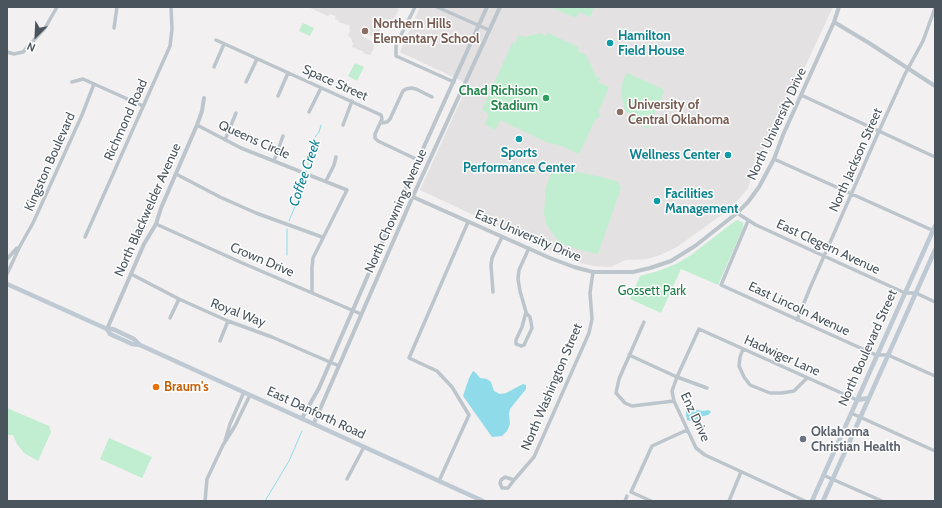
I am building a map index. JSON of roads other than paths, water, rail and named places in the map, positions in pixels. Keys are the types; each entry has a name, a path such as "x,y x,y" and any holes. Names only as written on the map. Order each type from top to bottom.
{"main road":[{"name":"North Boulevard Street","path":"812,501 935,226"},
{"name":"North Boulevard Street","path":"823,501 935,250"},
{"name":"East Danforth Road","path":"7,284 107,329 110,334 132,344 140,345 483,501"},
{"path":"857,400 869,398"}],"street":[{"path":"7,52 14,54 23,52 45,28 57,7"},
{"path":"114,28 117,7"},
{"name":"Richmond Road","path":"85,237 170,46 172,29 171,7"},
{"path":"415,7 396,45 396,56 454,82"},
{"path":"437,7 489,30"},
{"name":"North Chowning Avenue","path":"302,418 319,388 418,160 487,7"},
{"name":"North Chowning Avenue","path":"314,423 413,196 471,73 500,7"},
{"name":"North University Drive","path":"671,261 695,246 737,213 748,202 759,187 774,159 834,22 839,7"},
{"name":"North Jackson Street","path":"798,320 810,288 879,131 923,41 935,8"},
{"path":"834,22 935,86"},
{"name":"Space Street","path":"216,40 381,115 381,123"},
{"path":"214,68 224,44"},
{"path":"246,82 257,59"},
{"path":"278,96 288,73"},
{"path":"72,82 83,79 143,106"},
{"name":"Kingston Boulevard","path":"7,274 33,223 82,115 94,84"},
{"path":"309,112 321,88"},
{"path":"418,160 378,141 375,138 375,134 381,123 387,122 390,119 403,92 406,89 416,89 432,97"},
{"path":"801,95 935,157"},
{"name":"North Blackwelder Avenue","path":"107,329 144,244 156,224 161,208 197,125 202,111 204,98"},
{"path":"343,125 352,101"},
{"path":"225,140 236,113"},
{"name":"Queens Circle","path":"197,125 241,148 347,190 322,237"},
{"path":"274,161 283,136"},
{"path":"326,181 334,165 336,157"},
{"path":"774,159 934,231"},
{"path":"176,174 220,197 256,213 322,237 313,258 312,293"},
{"name":"East University Drive","path":"404,193 574,268 593,272 633,272 671,261"},
{"name":"East Clegern Avenue","path":"737,213 748,221 905,293 916,293 935,302"},
{"name":"East Lincoln Avenue","path":"748,221 721,285 876,355 888,355 935,376"},
{"path":"439,481 469,415 452,387 437,371 409,358 468,222"},
{"name":"Crown Drive","path":"156,224 361,314"},
{"path":"493,292 491,265 492,258 502,237"},
{"name":"Kingston Boulevard","path":"7,259 20,246"},
{"path":"526,313 516,340 516,344 518,346 524,345 531,332 532,326 530,317 526,313 518,279 529,248"},
{"name":"North Washington Street","path":"514,480 534,457 589,333 592,319 590,293 593,272"},
{"name":"Royal Way","path":"131,274 179,300 228,321 272,337 339,366"},
{"path":"170,318 179,300"},
{"path":"220,341 228,321"},
{"path":"644,322 619,379 616,393 624,403 632,406 643,406 674,401"},
{"name":"Hadwiger Lane","path":"700,329 857,400"},
{"name":"Enz Drive","path":"700,329 677,377 672,391 674,401 696,448 705,455 805,501"},
{"path":"743,349 740,356 739,366 744,377 750,384 770,393 782,394 794,391 807,378"},
{"path":"629,356 677,377 707,388"},
{"path":"205,501 208,479 244,392"},
{"path":"223,445 235,426 250,395"},
{"path":"851,413 935,451"},
{"path":"651,501 632,492 652,446 687,430"},
{"path":"347,479 364,447"},
{"path":"729,501 741,472"},
{"path":"823,475 882,501"},
{"path":"626,501 627,496"}],"water":[{"path":"473,371 480,378 487,379 491,382 494,391 500,394 506,393 523,384 526,385 526,389 510,409 510,424 507,431 502,436 492,437 463,396"},
{"path":"687,408 703,411 709,410 711,412 693,422 687,420"}],"waterway":[{"name":"Coffee Creek","path":"306,172 315,137 319,132 321,125"},
{"name":"Coffee Creek","path":"289,221 298,199 305,175"},
{"name":"Coffee Creek","path":"287,229 287,255"},
{"name":"Coffee Creek","path":"265,501 289,461 302,431"}],"place":[{"name":"Northern Hills Elementary School","path":"365,31"},
{"name":"Hamilton Field House","path":"610,43"},
{"name":"Chad Richison Stadium","path":"546,98"},
{"name":"University of Central Oklahoma","path":"620,112"},
{"name":"Sports Performance Center","path":"519,139"},
{"name":"Wellness Center","path":"728,155"},
{"name":"Facilities Management","path":"657,201"},
{"name":"Braum's","path":"156,387"},
{"name":"Oklahoma Christian Health","path":"803,439"}],"park label":[{"name":"Gossett Park","path":"652,291"}]}
